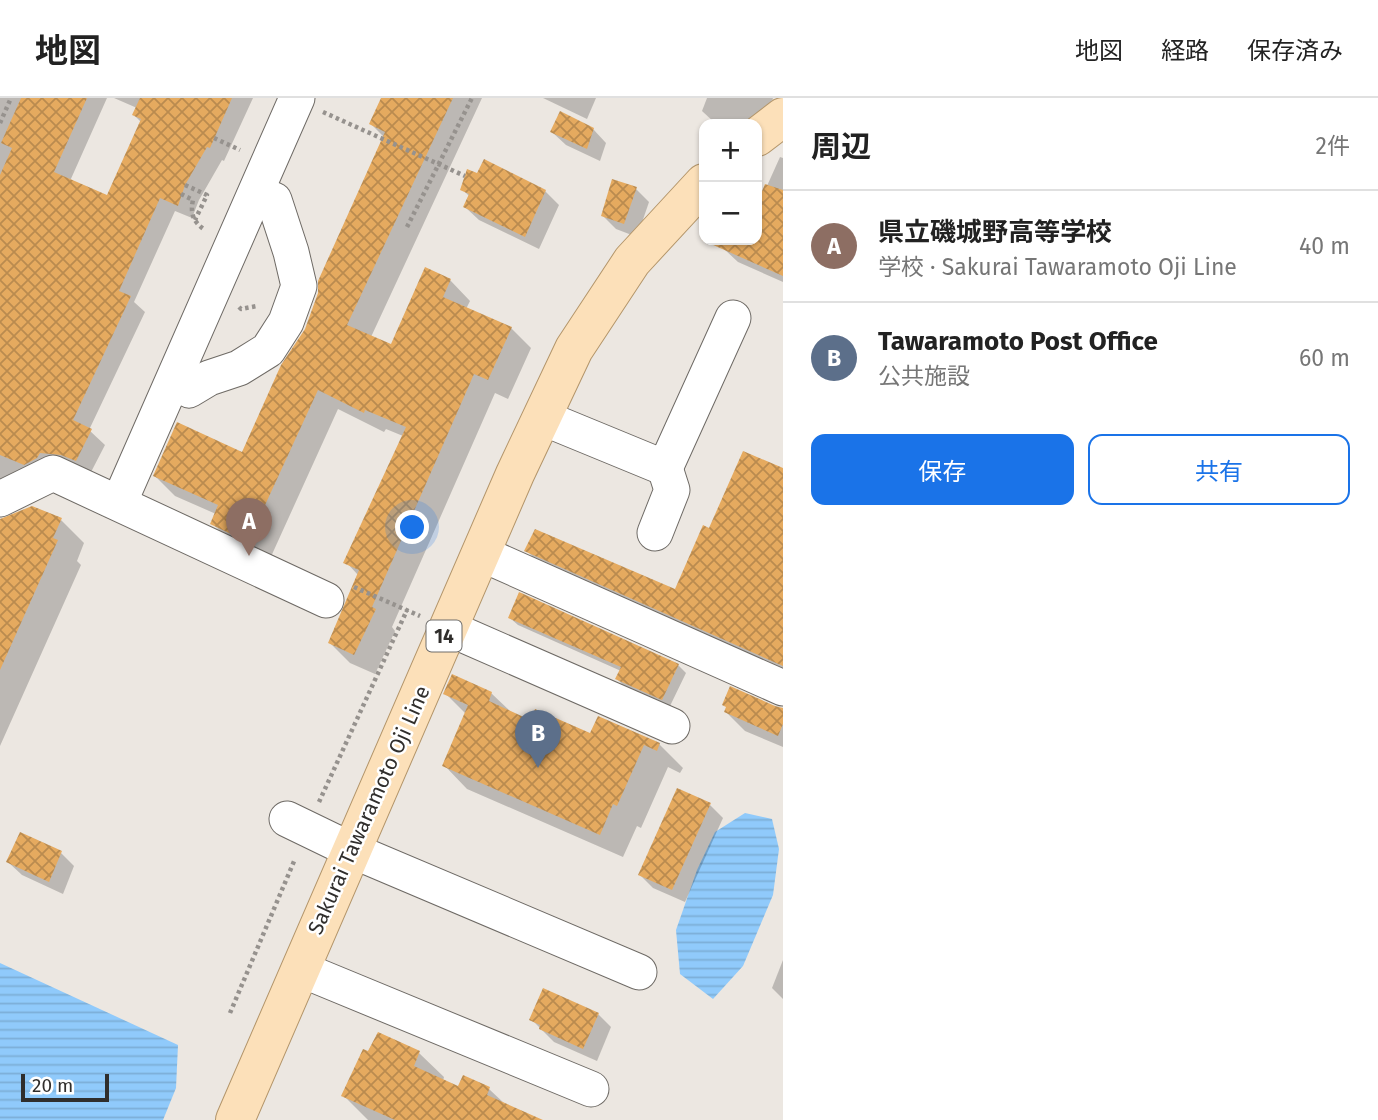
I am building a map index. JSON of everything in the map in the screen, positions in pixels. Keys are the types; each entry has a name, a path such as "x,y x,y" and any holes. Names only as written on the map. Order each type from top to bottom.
{"main road":[{"path":"762,133 783,117"},
{"name":"Sakurai Tawaramoto Oji Line","path":"238,1119 480,553 574,349 632,261 699,188"}],"street":[{"path":"119,503 297,99"},
{"path":"174,381 189,390 209,378 239,368 268,350 286,322 299,286 274,200 256,194"},
{"path":"655,533 672,490 665,468 733,318"},
{"path":"541,418 665,468"},
{"path":"0,499 53,473 326,600"},
{"path":"480,553 783,688"},
{"path":"448,628 672,726"},
{"path":"287,819 351,850 639,972"},
{"path":"300,969 591,1089"}],"path":[{"path":"0,123 11,98"},
{"path":"407,227 472,98"},
{"path":"297,99 465,176"},
{"path":"186,185 207,195 195,221"},
{"path":"181,194 193,200 191,211 202,229 233,245"},
{"path":"326,600 344,583 448,628"}],"water":[{"path":"745,813 772,819 779,849 773,895 743,966 713,999 680,974 676,930 697,870 715,832"},
{"path":"0,963 178,1045 176,1088 163,1120 0,1120"}],"building":[{"path":"21,98 87,98 54,172 107,195 141,119 132,115 140,98 232,98 210,148 207,147 185,185 178,206 160,198 119,291 131,296 73,420 92,429 76,461 61,455 40,453 37,458 24,465 0,455 0,175 12,148 1,143"},
{"path":"381,98 453,98 347,325 391,344 425,267 451,279 443,297 512,327 488,380 474,374 372,607 376,609 354,655 328,643 359,570 343,563 406,427 365,410 364,413 318,390 248,542 210,524 218,505 153,476 177,422 242,452 281,365 305,329 318,293 318,281 385,132 369,124"},
{"path":"560,111 594,128 587,149 550,132"},
{"path":"484,159 546,190 525,237 463,207 469,194 460,190 467,169 477,173"},
{"path":"612,179 637,187 624,224 601,216"},
{"path":"765,184 783,190 783,276 713,245 762,245 762,191"},
{"path":"743,451 783,468 783,666 524,551 535,529 675,589 703,525 709,528"},
{"path":"32,506 62,518 53,538 58,540 0,670 0,519"},
{"path":"519,592 679,664 662,700 615,679 621,667 508,618"},
{"path":"452,674 492,692 489,701 530,720 535,709 590,733 598,716 660,743 657,751 644,745 617,806 613,804 600,835 442,766 468,705 443,694"},
{"path":"730,686 783,708 783,724 778,736 724,712 726,707 722,705"},
{"path":"677,788 711,803 672,890 638,875"},
{"path":"20,832 62,851 49,882 6,862"},
{"path":"543,988 599,1013 583,1049 539,1029 540,1025 529,1020"},
{"path":"378,1032 420,1051 414,1066 458,1086 463,1075 490,1087 487,1095 543,1120 395,1120 341,1096 363,1049 368,1051"}],"place":[{"name":"県立磯城野高等学校","path":"249,556"},
{"name":"Tawaramoto Post Office","path":"538,768"}]}
